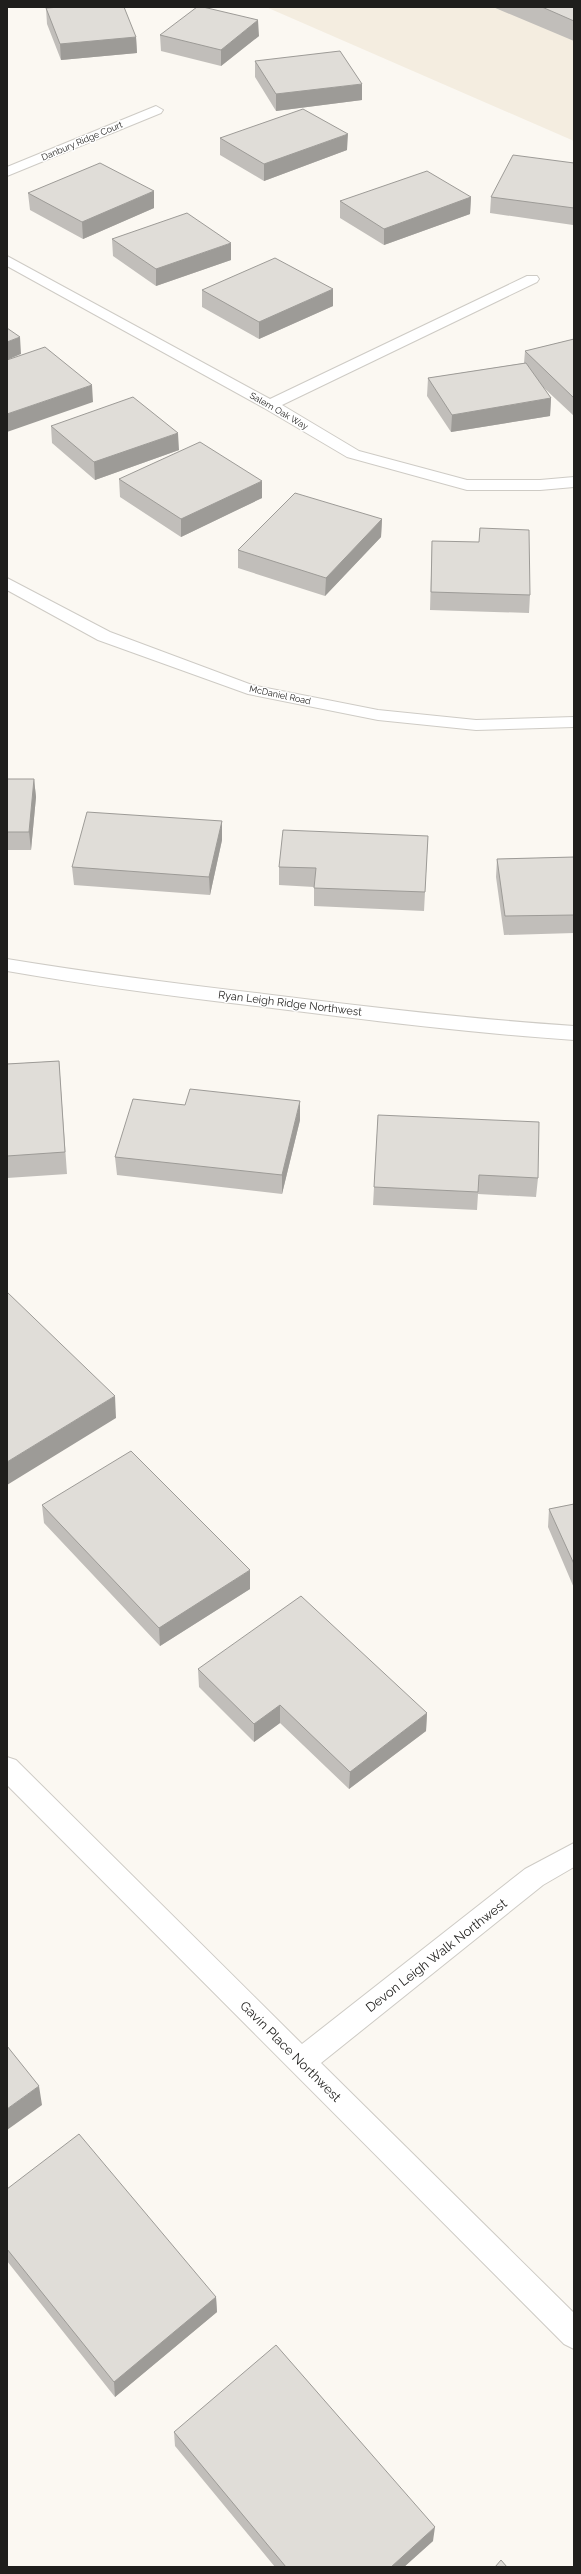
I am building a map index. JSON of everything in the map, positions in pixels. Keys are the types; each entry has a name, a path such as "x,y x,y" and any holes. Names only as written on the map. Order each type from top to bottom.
{"street":[{"name":"Danbury Ridge Court","path":"7,172 156,110"},
{"name":"Salem Oak Way","path":"7,260 270,405 353,454 467,485 540,485 574,482"},
{"path":"270,405 532,279"},
{"name":"McDaniel Road","path":"7,583 104,636 248,689 378,715 461,723 550,724 574,722"},
{"name":"Ryan Leigh Ridge Northwest","path":"7,965 88,979 330,1009 501,1028 574,1033"},
{"name":"Gavin Place Northwest","path":"7,1768 574,2334"},
{"name":"Devon Leigh Walk Northwest","path":"302,2061 534,1877 574,1854"}],"shaded area":[{"path":"266,7 574,7 574,141"}],"building":[{"path":"124,7 136,37 60,44 46,8"},
{"path":"197,7 203,7 258,20 221,50 160,35"},
{"path":"542,7 574,7 574,21"},
{"path":"340,51 362,84 276,94 255,61"},
{"path":"303,109 348,134 264,164 220,138"},
{"path":"513,155 574,163 574,208 491,197"},
{"path":"100,163 154,191 82,222 28,193"},
{"path":"427,171 471,197 384,229 340,201"},
{"path":"187,213 231,243 156,269 112,239"},
{"path":"275,258 333,289 259,322 202,290"},
{"path":"7,328 20,337 7,342"},
{"path":"574,339 574,398 525,351"},
{"path":"45,347 92,385 7,414 7,360"},
{"path":"526,363 551,398 452,415 428,378"},
{"path":"133,397 178,433 94,462 51,426"},
{"path":"200,442 262,481 181,519 119,479"},
{"path":"295,493 382,519 326,578 238,550"},
{"path":"480,528 529,530 530,595 431,592 432,541 479,542"},
{"path":"7,779 34,779 29,832 7,832"},
{"path":"87,812 222,821 209,877 72,867"},
{"path":"283,830 428,836 425,892 314,888 316,868 279,867"},
{"path":"574,857 574,915 505,916 497,859"},
{"path":"59,1061 65,1152 7,1156 7,1064"},
{"path":"190,1089 300,1101 282,1175 115,1157 133,1099 185,1105"},
{"path":"378,1115 539,1122 538,1178 479,1175 478,1192 374,1187"},
{"path":"7,1292 115,1396 7,1462"},
{"path":"131,1451 250,1570 159,1628 42,1505"},
{"path":"574,1504 574,1564 549,1509"},
{"path":"301,1596 427,1713 350,1772 280,1705 254,1724 198,1669"},
{"path":"7,2046 39,2086 7,2109"},
{"path":"79,2134 216,2297 114,2382 7,2249 7,2189"},
{"path":"276,2345 435,2527 391,2567 286,2567 174,2432"},
{"path":"501,2560 507,2567 495,2567"}]}
